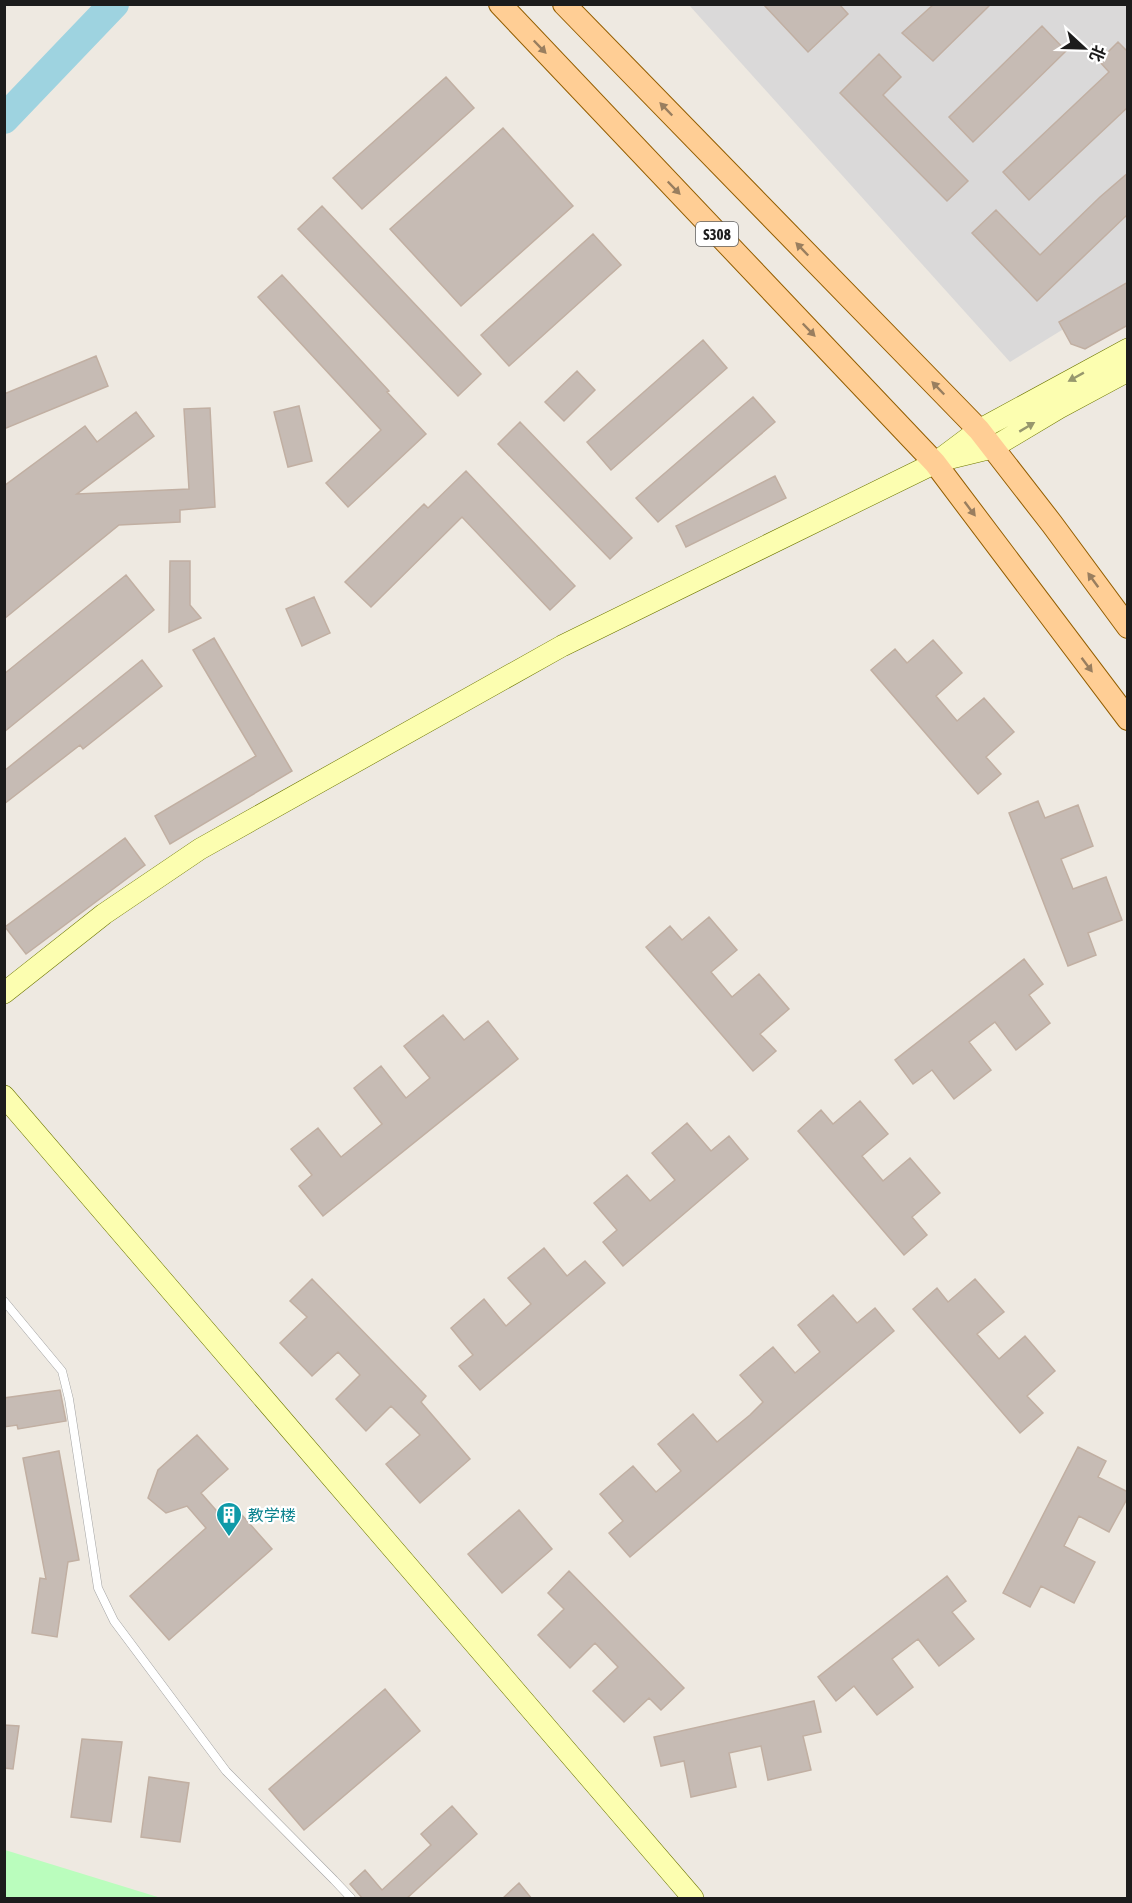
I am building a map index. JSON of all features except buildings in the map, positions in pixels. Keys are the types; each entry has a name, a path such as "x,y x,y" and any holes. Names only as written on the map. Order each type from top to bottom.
{"main road":[{"name":"S308","path":"500,4 935,463 1128,719"},
{"path":"564,4 986,439 1053,524 1128,627"}],"street":[{"path":"986,439 1128,349"},
{"path":"4,993 104,914 200,849 562,646 935,463 1059,408 1128,371"},
{"path":"4,1096 693,1899"}],"lane":[{"path":"4,1301 62,1371 69,1400 98,1588 114,1621 226,1771 351,1899"}],"shaded area":[{"path":"689,5 1127,5 1127,290 1010,362"}],"green space":[{"path":"5,1850 161,1898 5,1898"}],"waterway":[{"path":"4,119 114,4"}],"place":[{"name":"教学楼","path":"229,1538"}]}
